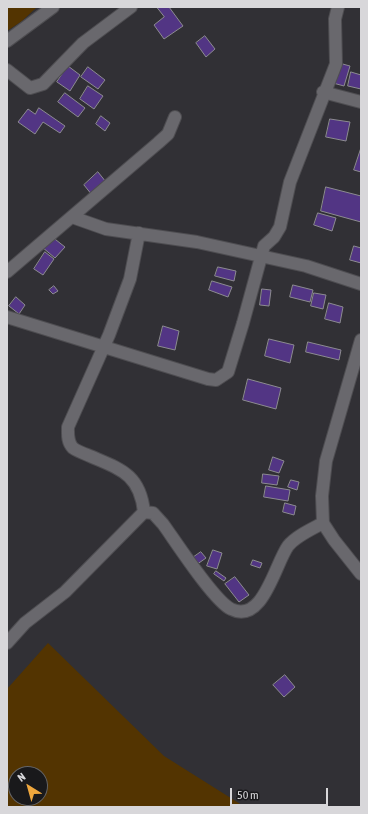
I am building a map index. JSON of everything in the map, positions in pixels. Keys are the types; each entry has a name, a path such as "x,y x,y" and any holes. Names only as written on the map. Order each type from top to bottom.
{"street":[{"path":"7,41 53,7"},
{"path":"7,70 30,88 43,84 83,43 131,7"},
{"path":"7,317 216,380 228,372 264,246 274,237 280,227 290,182 323,92 336,64 335,19 338,7"},
{"path":"323,92 361,102"},
{"path":"7,272 168,134 175,117"},
{"path":"72,217 106,229 197,242 306,266 361,284"},
{"path":"139,233 130,279 103,347 68,427 67,437 72,448 120,469 134,481 142,496 144,512"},
{"path":"361,340 359,357 326,461 322,496 324,523 334,540 361,574"},
{"path":"144,512 152,513 163,524 219,598 231,610 244,611 256,607 264,596 288,546 301,535 324,523"},
{"path":"7,643 25,623 65,592 144,512"}],"shaded area":[{"path":"7,7 37,7 22,21 7,31"},
{"path":"48,643 164,756 245,807 7,807 7,689"}],"building":[{"path":"157,7 169,7 183,26 164,39 154,25 164,17"},
{"path":"205,36 215,49 206,57 196,43"},
{"path":"339,63 350,66 344,86 333,83"},
{"path":"68,66 80,75 70,91 57,82"},
{"path":"88,67 105,80 98,89 81,77"},
{"path":"351,72 361,75 361,89 348,86"},
{"path":"88,86 103,96 94,109 80,99"},
{"path":"65,93 85,108 78,117 58,102"},
{"path":"39,108 65,126 60,133 43,122 35,134 18,122 28,109 35,114"},
{"path":"101,116 110,123 105,131 96,124"},
{"path":"330,119 350,122 346,141 326,137"},
{"path":"361,148 361,172 354,170"},
{"path":"98,172 106,182 92,195 84,185"},
{"path":"326,187 361,196 361,222 321,211"},
{"path":"318,213 336,218 332,231 314,225"},
{"path":"51,236 65,247 55,258 42,247"},
{"path":"354,246 361,248 361,263 350,260"},
{"path":"45,252 54,259 43,275 34,269"},
{"path":"218,267 236,271 234,281 215,276"},
{"path":"212,281 232,287 228,297 209,290"},
{"path":"293,285 313,290 310,302 290,297"},
{"path":"54,286 58,291 53,294 49,290"},
{"path":"262,289 271,290 269,306 260,305"},
{"path":"314,293 326,295 323,309 311,306"},
{"path":"16,297 25,305 19,314 9,306"},
{"path":"329,303 343,307 340,323 325,319"},
{"path":"163,326 179,331 175,350 158,346"},
{"path":"269,339 294,345 290,363 265,356"},
{"path":"308,342 341,350 339,360 306,352"},
{"path":"248,379 281,388 276,409 243,400"},
{"path":"273,457 284,461 279,473 269,470"},
{"path":"263,474 279,476 277,485 262,483"},
{"path":"291,480 299,482 297,490 288,487"},
{"path":"266,486 290,490 288,501 264,497"},
{"path":"285,503 296,506 294,515 283,512"},
{"path":"213,550 222,553 217,569 207,566"},
{"path":"201,552 206,558 196,565 191,559"},
{"path":"253,560 262,563 260,568 251,565"},
{"path":"216,571 226,578 224,581 214,574"},
{"path":"235,577 249,595 239,602 225,584"},
{"path":"285,675 295,687 284,697 273,685"}]}
